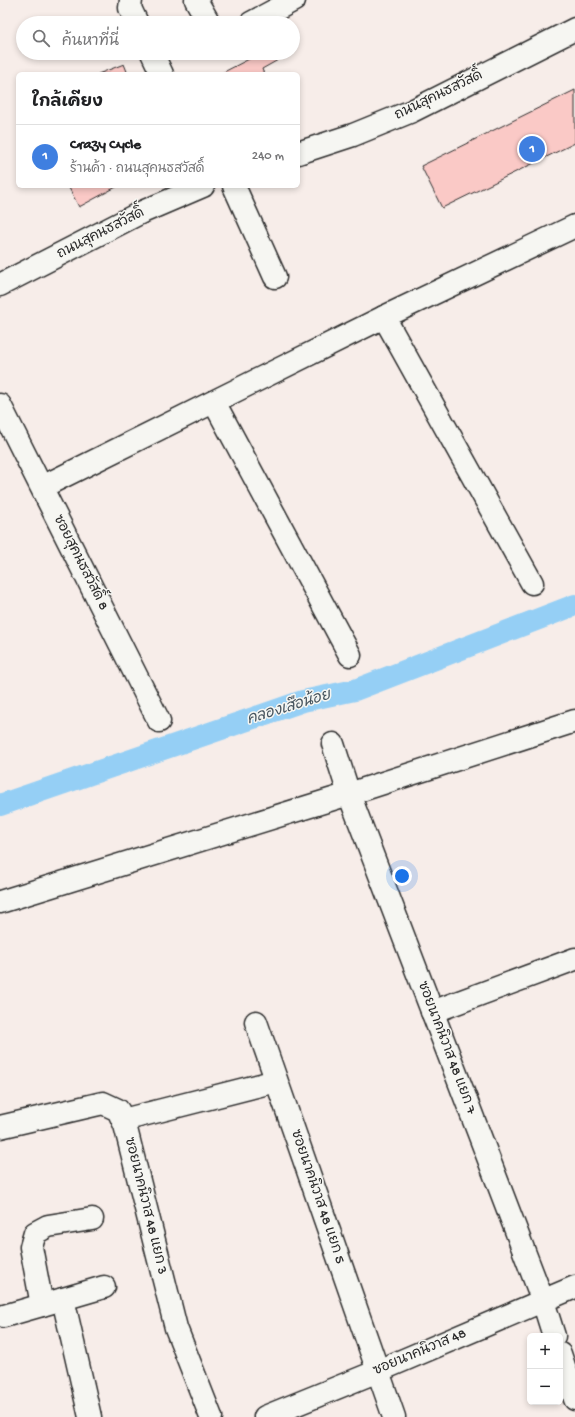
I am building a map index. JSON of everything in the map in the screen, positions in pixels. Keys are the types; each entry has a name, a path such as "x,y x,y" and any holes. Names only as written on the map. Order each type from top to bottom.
{"street":[{"path":"131,0 130,8 134,16"},
{"path":"196,0 205,16"},
{"path":"264,16 294,0"},
{"name":"ถนนสุคนธสวัสดิ์","path":"300,152 353,135 412,111 575,29"},
{"path":"155,60 161,72"},
{"name":"ถนนสุคนธสวัสดิ์","path":"0,285 140,213 198,188"},
{"path":"235,188 275,277"},
{"path":"42,487 384,318 575,226"},
{"path":"384,318 532,583"},
{"path":"214,402 350,655"},
{"name":"ซอยสุคนธสวัสดิ์ 8","path":"0,405 159,721"},
{"path":"0,902 349,794 575,721"},
{"name":"ซอยนาคนิวาส 48 แยก 7","path":"333,744 349,794 543,1301 553,1333"},
{"path":"432,1012 575,959"},
{"name":"ซอยนาคนิวาส 48 แยก 5","path":"256,1022 394,1417"},
{"path":"123,1120 276,1081"},
{"name":"ซอยนาคนิวาส 48 แยก 3","path":"0,1127 103,1103 118,1110 125,1125 176,1328 211,1417"},
{"path":"90,1417 53,1302 31,1247 35,1233 48,1226 92,1219"},
{"path":"4,1316 104,1287"},
{"name":"ซอยนาคนิวาส 48","path":"265,1417 378,1371 575,1287"},
{"path":"563,1363 575,1399"}],"building":[{"path":"247,60 278,60 262,69 263,72 224,72"},
{"path":"124,64 127,72 103,72"},
{"path":"575,90 575,143 442,208 421,166"},
{"path":"69,188 114,188 79,207"}],"waterway":[{"name":"คลองเสือน้อย","path":"0,805 303,701 355,690 575,605"}],"place":[{"name":"Crazy Cycle","path":"532,149"}]}
